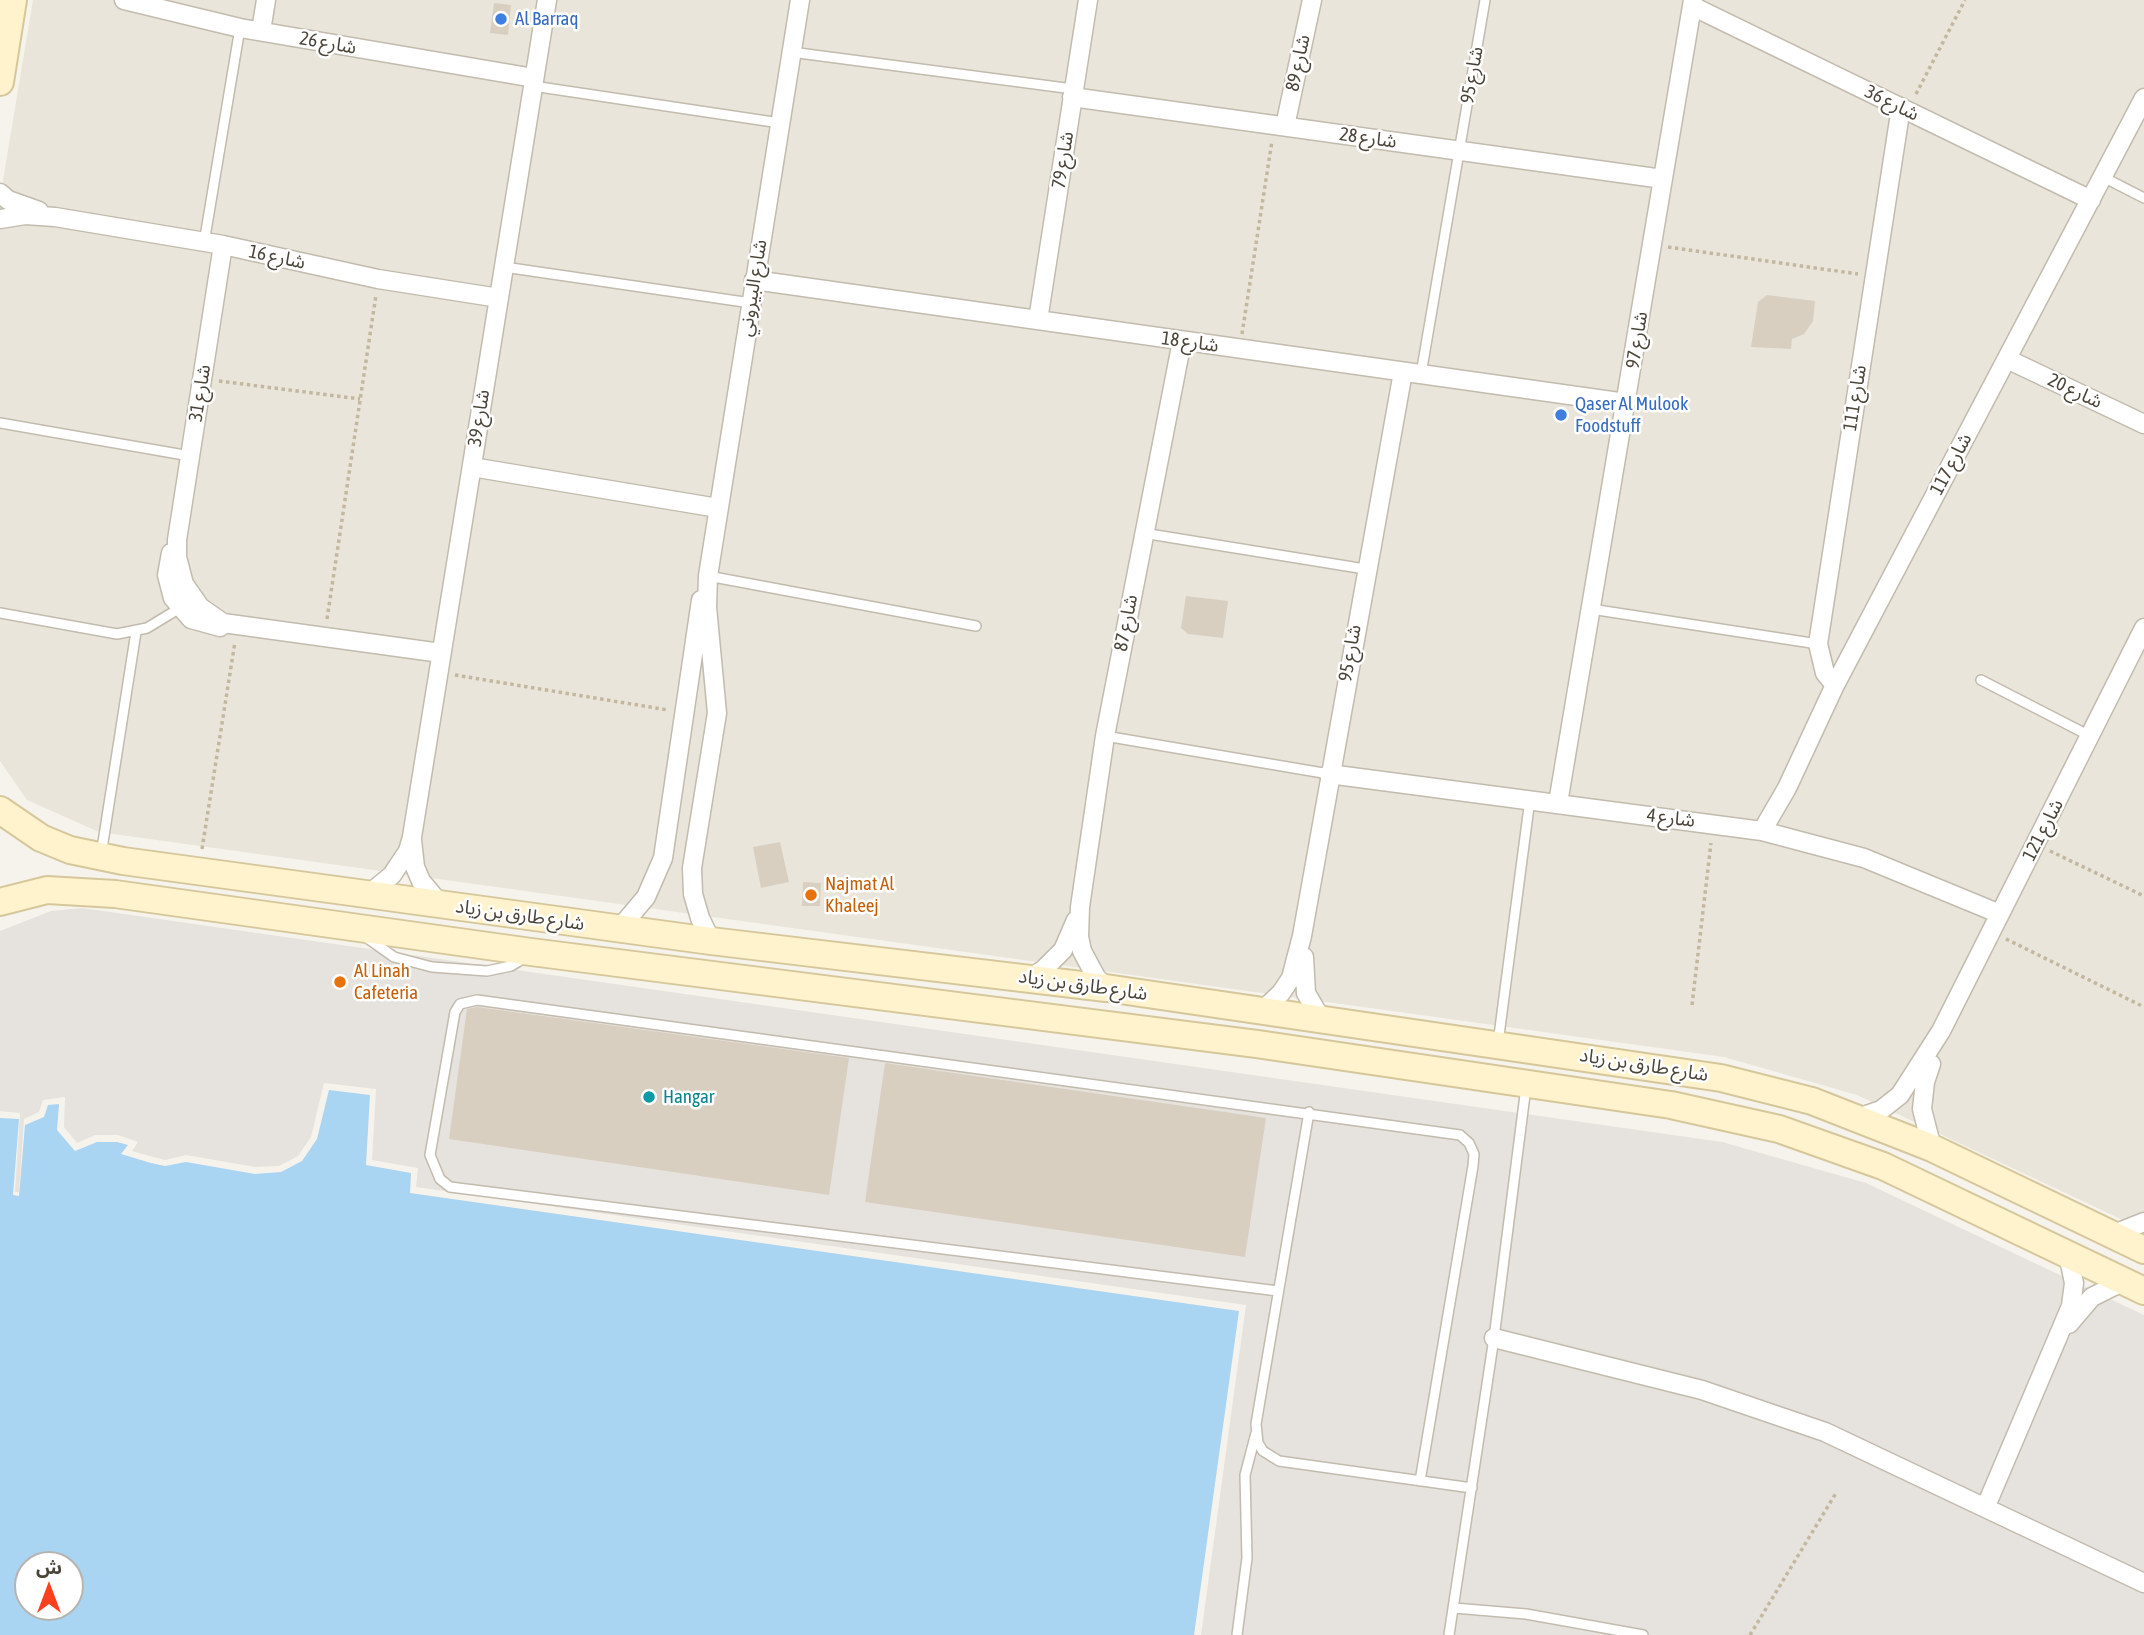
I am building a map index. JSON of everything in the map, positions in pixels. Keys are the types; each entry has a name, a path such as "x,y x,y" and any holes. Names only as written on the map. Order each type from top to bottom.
{"main road":[{"path":"0,82 16,3"},
{"name":"شارع طارق بن زياد","path":"0,810 41,838 70,850 101,857 619,929 1030,978 1320,1017 1721,1078 1779,1091 1858,1118 1932,1148 2144,1250"},
{"name":"شارع طارق بن زياد","path":"0,902 47,890 82,890 531,952 1257,1044 1671,1105 1779,1129 1883,1166 2134,1286"},
{"path":"1257,1044 1262,1010"},
{"path":"2058,1249 2065,1212"}],"street":[{"name":"شارع 26","path":"124,0 240,28 533,82"},
{"path":"261,31 266,0"},
{"name":"شارع 39","path":"369,894 392,876 408,851 412,837 547,0"},
{"name":"شارع البيروني","path":"619,929 646,897 663,858 694,634 708,576 800,0"},
{"name":"شارع 79","path":"1038,320 1088,0"},
{"name":"شارع 89","path":"1280,126 1312,0"},
{"name":"شارع 36","path":"1693,3 2091,200"},
{"name":"شارع 97","path":"1558,803 1693,3"},
{"name":"شارع 28","path":"1073,93 1280,126 1663,179"},
{"name":"شارع 117","path":"1762,831 1787,788 1835,685 2144,98"},
{"name":"شارع 111","path":"1835,685 1825,673 1818,644 1874,277 1904,109"},
{"name":"شارع 16","path":"0,193 8,200 55,217"},
{"name":"شارع 16","path":"0,219 25,215 55,217 223,245 378,279 499,299"},
{"name":"شارع 31","path":"223,245 177,540 179,571 191,596 211,616 237,626"},
{"name":"شارع 18","path":"754,280 1626,403"},
{"name":"شارع 87","path":"1106,988 1096,977 1082,951 1079,937 1080,907 1105,736 1182,341"},
{"name":"شارع 20","path":"2007,359 2144,424"},
{"name":"شارع 95","path":"1262,1010 1281,993 1291,978 1302,936 1365,569 1403,372"},
{"path":"472,467 718,508"},
{"name":"شارع 31","path":"177,540 168,562 169,587 180,608 191,619 205,625 237,626 442,653"},
{"name":"شارع البيروني","path":"708,576 707,607 716,691 716,723 692,868 693,894 711,941"},
{"name":"شارع 121","path":"1858,1118 1881,1110 1900,1095 1941,1031 2090,736 2138,656 2144,628"},
{"name":"شارع 4","path":"1329,774 1762,831 1864,858 2000,914"},
{"name":"شارع 39","path":"412,837 415,867 430,894 441,905"},
{"name":"شارع 87","path":"1030,978 1043,970 1063,950 1080,907"},
{"name":"شارع 95","path":"1302,936 1304,984 1320,1017"},
{"name":"شارع 121","path":"1932,1148 1923,1122 1922,1095 1941,1031"},
{"path":"2112,1235 2144,1222"},
{"path":"1986,1506 2059,1338 2073,1293 2058,1249"},
{"path":"2059,1338 2085,1303 2134,1286"},
{"path":"1494,1338 1702,1390 1825,1432 2144,1583"}],"lane":[{"name":"شارع 95","path":"1422,374 1485,0"},
{"path":"204,243 240,28"},
{"path":"791,52 1073,93"},
{"path":"533,82 780,123"},
{"path":"2103,177 2144,198"},
{"path":"504,267 751,303"},
{"path":"0,423 190,456"},
{"path":"1143,533 1365,569"},
{"path":"708,576 976,626"},
{"path":"0,614 104,632 136,632 180,608"},
{"path":"1591,609 1818,644"},
{"path":"101,857 136,632"},
{"path":"1981,680 2090,736"},
{"path":"1105,736 1329,774"},
{"path":"1498,1043 1530,799"},
{"path":"1278,1291 463,1190 440,1179 432,1168 431,1142 455,1012 460,1004 477,1000 1309,1112 1460,1135 1469,1143 1474,1154 1420,1481"},
{"path":"1449,1635 1494,1338 1527,1082"},
{"path":"1237,1635 1247,1558 1245,1475 1256,1433 1309,1112"},
{"path":"1256,1433 1263,1451 1279,1461 1472,1488"},
{"path":"1454,1608 1526,1614 1643,1635"}],"path":[{"path":"1904,109 1965,0"},
{"path":"1239,349 1280,126"},
{"path":"1652,245 1874,277"},
{"path":"324,638 378,279"},
{"path":"203,379 360,399"},
{"path":"198,871 237,626"},
{"path":"439,673 685,713"},
{"path":"1692,1004 1713,823"},
{"path":"2035,844 2144,896"},
{"path":"1992,932 2144,1007"},
{"path":"1750,1635 1836,1493"}],"shaded area":[{"path":"33,0 2144,0 2144,1230 1857,1095 1724,1057 99,832 27,800 0,761 0,198"},
{"path":"82,908 1722,1142 1866,1183 2144,1315 2144,1635 1201,1635 1246,1305 416,1187 418,1168 372,1160 376,1089 324,1083 311,1137 298,1156 279,1166 255,1167 186,1155 165,1160 132,1151 138,1142 118,1135 95,1135 77,1143 64,1127 65,1097 43,1100 39,1112 24,1119 19,1192 15,1192 20,1113 0,1111 0,931 51,911"}],"water":[{"path":"329,1090 370,1095 366,1165 411,1173 410,1193 1239,1311 1194,1635 0,1635 0,1118 19,1119 13,1195 19,1196 25,1125 44,1117 48,1105 59,1104 57,1130 75,1151 97,1142 117,1142 128,1145 121,1154 151,1163 165,1166 186,1162 255,1174 281,1172 302,1161 317,1139"}],"building":[{"name":"Al Barraq","path":"494,3 511,5 508,35 490,33"},
{"path":"1767,295 1815,301 1813,321 1804,334 1792,339 1791,349 1751,347 1758,302"},
{"path":"1186,596 1228,601 1223,638 1188,634 1181,628"},
{"path":"780,842 789,882 761,888 753,847"},
{"name":"Najmat Al Khaleej","path":"803,882 821,883 820,906 802,906"},
{"name":"Hangar","path":"477,1007 849,1058 829,1195 449,1139 467,1009"},
{"path":"885,1063 1266,1118 1245,1257 865,1202"}],"place":[{"name":"Al Barraq","path":"501,19"},
{"name":"Qaser Al Mulook Foodstuff","path":"1561,415"},
{"name":"Najmat Al Khaleej","path":"811,895"},
{"name":"Al Linah Cafeteria","path":"340,982"},
{"name":"Hangar","path":"649,1097"}]}
